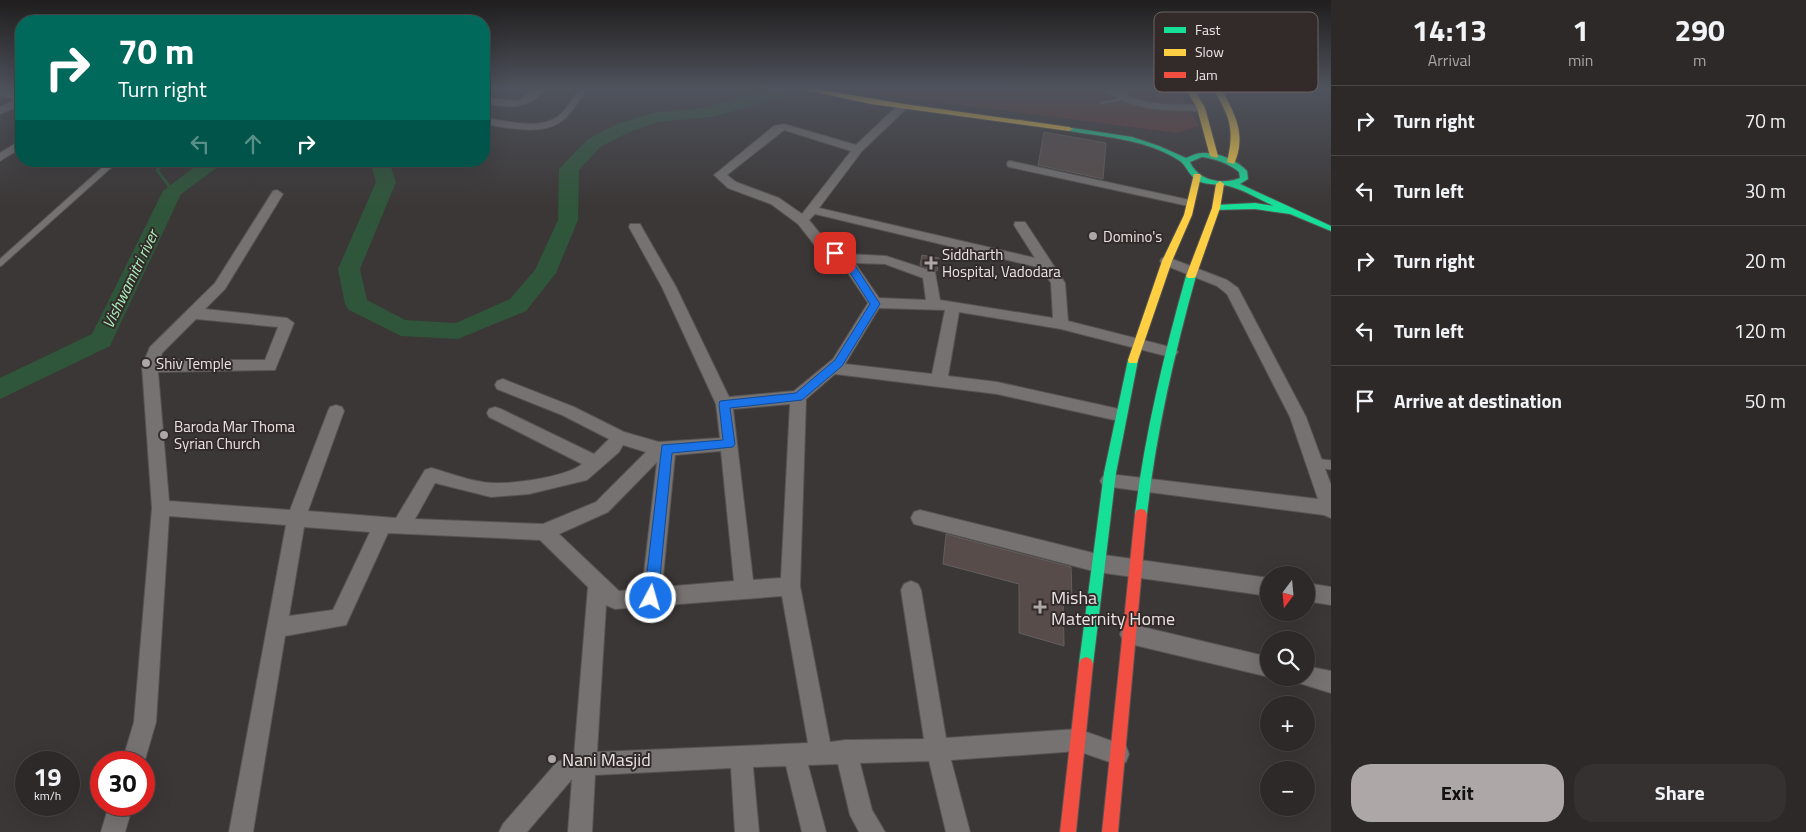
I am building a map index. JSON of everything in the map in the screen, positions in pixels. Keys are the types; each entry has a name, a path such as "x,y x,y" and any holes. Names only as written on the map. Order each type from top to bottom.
{"main road":[{"path":"1050,128 1136,140 1190,156 1214,156 1235,164 1254,179"},
{"path":"1108,128 1174,142"},
{"path":"1206,128 1214,156"},
{"path":"1190,156 1187,166 1197,176 1220,184 1233,184 1244,180 1245,175 1235,164 1238,138 1237,128"},
{"path":"1068,832 1097,563 1119,414 1138,342 1167,261 1188,215 1189,203 1197,176"},
{"path":"1110,832 1144,485 1170,352 1192,271 1216,208 1220,184"},
{"path":"1233,184 1331,229"},
{"path":"1216,208 1255,206 1295,212"},
{"path":"1324,212 1321,219 1331,229"}],"street":[{"path":"858,149 784,128 778,128 720,175 732,185 808,216 938,241 1048,265"},
{"path":"808,216 858,149 880,128"},
{"path":"0,158 15,147"},
{"path":"137,751 146,722 161,508 150,366 155,351 220,286 277,194"},
{"path":"808,216 825,249 846,258 886,260 930,275 934,305"},
{"path":"1020,225 1048,265 1058,284 1061,324"},
{"path":"635,227 669,287 724,404 746,590"},
{"path":"846,258 875,304"},
{"path":"1109,481 1331,509 1298,417 1233,291 1222,283 1167,261"},
{"path":"875,304 953,307 1061,324 1138,342 1170,352"},
{"path":"724,404 798,397 838,363 875,304"},
{"path":"939,380 953,307"},
{"path":"150,366 270,366 287,323 192,313"},
{"path":"833,368 997,388 1119,414"},
{"path":"504,385 568,411 619,437 663,449 729,444"},
{"path":"798,397 790,586 821,752"},
{"path":"241,832 296,518 336,411"},
{"path":"494,413 596,462"},
{"path":"276,628 338,618 392,526 430,475 491,490 529,487 581,475 613,447 619,437"},
{"path":"161,508 392,526 544,532 602,507 663,449"},
{"path":"651,598 663,449"},
{"path":"920,518 1097,563 1260,586"},
{"path":"544,532 615,600 790,586"},
{"path":"580,832 598,583"},
{"path":"910,590 937,750 958,832"},
{"path":"1315,593 1331,596"},
{"path":"1130,634 1260,665"},
{"path":"1315,678 1331,682"},
{"path":"511,832 565,770 585,764 794,753 937,750 1078,740 1118,754"},
{"path":"846,751 862,815 873,832"},
{"path":"794,753 814,832"},
{"path":"740,756 747,832"},
{"path":"113,832 118,816"}],"lane":[{"path":"1010,164 1189,203"},
{"path":"0,263 107,167"},
{"path":"1314,463 1331,465"}],"shaded area":[{"path":"1137,128 1193,128 1177,133"}],"building":[{"path":"1044,132 1106,143 1103,179 1038,165"},
{"path":"922,255 939,258 937,271 920,265"},
{"path":"946,534 1071,567 1072,599 1063,596 1064,646 1019,633 1019,584 943,564"}],"waterway":[{"name":"Vishwamitri river","path":"381,167 386,182 349,269 357,304 401,328 458,331 518,305 545,273 568,220 569,169 594,143 624,128"},
{"path":"160,167 157,170 173,191"},
{"name":"Vishwamitri river","path":"0,389 101,340 173,191 206,167"}],"traffic: fast":[{"path":"1069,129 1129,139 1156,147 1186,161"},
{"path":"1201,155 1213,156 1229,161 1243,171 1244,179 1228,184 1219,184 1202,179 1189,169 1186,161 1201,155"},
{"path":"1233,184 1330,229"},
{"path":"1216,208 1255,206 1295,212"},
{"path":"1141,514 1149,454 1161,394 1191,276"},
{"path":"1086,664 1110,473 1116,435 1133,360"}],"traffic: slow":[{"path":"1060,128 1069,129"},
{"path":"1206,128 1214,156"},
{"path":"1231,162 1236,140 1235,128"},
{"path":"1133,360 1167,261 1188,215 1197,176"},
{"path":"1191,276 1216,208 1220,184"}],"traffic: jam":[{"path":"1110,832 1141,514"},
{"path":"1068,832 1086,664"}],"place":[{"name":"Domino's","path":"1093,236"},
{"name":"Siddharth Hospital, Vadodara","path":"931,263"},
{"name":"Shiv Temple","path":"146,363"},
{"name":"Baroda Mar Thoma Syrian Church","path":"164,435"},
{"name":"Misha Maternity Home","path":"1040,607"},
{"name":"Nani Masjid","path":"552,759"}],"route":[{"path":"651,598 667,448 729,444 724,404 798,397 838,363 875,304 846,258 835,253"}]}
